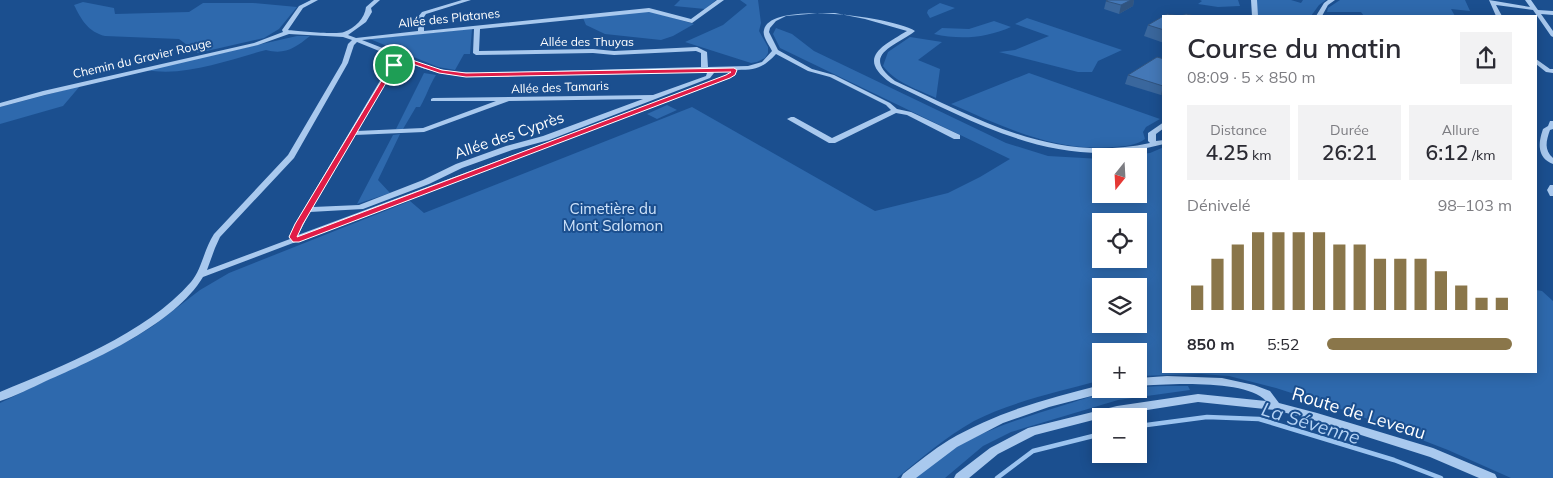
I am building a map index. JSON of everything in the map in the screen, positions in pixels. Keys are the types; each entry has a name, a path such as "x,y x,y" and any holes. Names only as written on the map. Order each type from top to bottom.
{"street":[{"path":"314,0 301,8 287,27 286,30 288,32 344,36 357,39 441,72 466,75 734,70 764,63 775,51"},
{"path":"344,36 364,21 369,12 368,8 377,0"},
{"path":"421,32 421,17 424,13 468,0"},
{"path":"634,11 649,10 692,21 721,0"},
{"path":"1254,0 1255,15"},
{"path":"1320,15 1326,4 1332,0"},
{"path":"1528,0 1553,35"},
{"path":"1492,2 1553,13"},
{"path":"1492,2 1498,15"},
{"path":"895,111 888,104 832,76 810,70 775,51 766,32 769,23 780,16 827,10 850,13 912,31 886,46 880,54 877,62 879,69 887,79 1006,134 1049,146 1104,151 1132,149 1162,142"},
{"name":"Allée des Platanes","path":"357,39 634,11"},
{"name":"Allée des Thuyas","path":"477,26 476,53 593,51 614,54 694,48 704,52 704,67 708,70"},
{"name":"Chemin du Gravier Rouge","path":"0,105 56,89 256,44 288,32"},
{"path":"0,398 82,360 141,328 185,294 201,275 211,245 291,156 345,63 351,44 357,39"},
{"path":"296,240 293,237 307,210 352,133 390,69 403,58"},
{"path":"1537,62 1548,71 1553,72"},
{"name":"Allée des Cyprès","path":"307,210 360,207 426,182 459,166 508,148 546,138 708,77 711,73 708,70"},
{"path":"201,275 728,77 733,74 734,70"},
{"name":"Allée des Tamaris","path":"352,133 424,130 511,98 654,97"},
{"path":"433,100 511,98"},
{"path":"791,119 832,141 895,111 908,113 957,137"},
{"path":"1553,123 1547,129 1541,143 1543,153 1553,162"},
{"path":"1155,144 1152,141 1152,133 1162,126"},
{"path":"1553,187 1553,194"},
{"path":"1147,382 1210,381 1237,385 1266,394 1271,398 1275,406"},
{"path":"907,478 932,456 976,430 1019,411 1092,392"},
{"name":"Route de Leveau","path":"960,478 994,451 1032,431 1117,410 1198,398 1275,406 1376,434 1434,454 1491,478"}],"green space":[{"path":"680,0 716,0 705,9 674,6"},
{"path":"740,0 758,0 761,23 759,31 768,47 768,53 765,58 751,63 685,42 723,25 747,5"},
{"path":"1200,0 1238,0 1240,6 1218,7 1198,4 1202,1"},
{"path":"1257,0 1291,0 1301,3 1303,0 1326,0 1319,5 1312,15 1257,15"},
{"path":"1340,0 1465,0 1470,11 1451,9 1454,15 1363,15 1361,12 1327,12 1328,8"},
{"path":"83,2 114,8 115,14 189,12 203,3 253,3 297,7 279,29 264,38 198,53 179,39 105,36 99,34 86,24 74,5"},
{"path":"940,3 955,8 930,18 927,13 928,10"},
{"path":"649,11 694,24 673,36 661,40 605,34 586,25 583,18"},
{"path":"1027,18 1122,50 1098,61 1092,72 1078,72 999,52 1015,50 1049,36 1015,24"},
{"path":"994,21 1011,27 992,34 973,37 953,37 934,34 942,28 969,29"},
{"name":"Cimetière du Mont Salomon","path":"776,28 792,34 814,51 1006,143 1048,156 1092,158 1092,203 1147,203 1148,153 1162,148 1162,373 1537,373 1537,290 1542,291 1553,301 1553,478 1511,478 1448,450 1347,411 1276,388 1229,376 1201,374 1147,376 1147,343 1092,343 1092,382 988,414 944,441 897,478 0,478 0,403 132,339 153,326 200,290 229,273 410,201 424,213 692,107 875,211 948,193 1010,159 780,48 773,34"},
{"path":"472,29 470,54 464,54 455,70 438,67 370,39"},
{"path":"297,36 310,36 294,47 284,51 266,50 222,63 192,69 161,72 146,70"},
{"path":"910,37 942,42 918,60 940,69 936,98 900,81 883,66 888,52"},
{"path":"424,73 436,75 420,107 416,107 403,129 396,129"},
{"path":"1029,73 1160,119 1146,127 1143,132 1145,139 1138,143 1091,148 1070,146 1030,136 951,104"},
{"path":"80,86 63,106 0,124 0,107"},
{"path":"667,105 677,110 657,119 647,114"},
{"path":"400,134 378,180 390,193 357,204 393,135"},
{"path":"1188,386 1190,390 1147,396 1148,387"},
{"path":"1092,396 1092,398 1132,398 1118,400 1011,432 983,446 945,478 915,478 931,464 965,442 1022,419"}],"building":[{"path":"1131,0 1121,5 1106,1"},
{"path":"1162,17 1162,29 1148,25"},
{"path":"1157,57 1162,58 1162,86 1128,75"}],"waterway":[{"name":"La Sévenne","path":"1147,425 1207,417 1259,419 1394,460 1441,478"},
{"name":"La Sévenne","path":"997,478 1033,451 1092,436"}],"route":[{"path":"403,58 429,69 466,75 734,70 733,74 728,77 296,240 293,237 299,224 394,65 403,58"}]}
